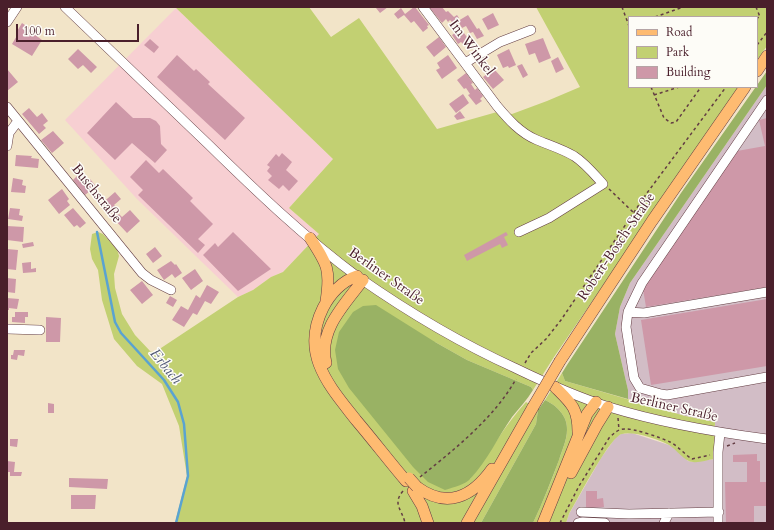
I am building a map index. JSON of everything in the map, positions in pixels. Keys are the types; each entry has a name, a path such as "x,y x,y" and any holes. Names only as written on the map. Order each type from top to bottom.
{"main road":[{"path":"758,69 767,56"},
{"name":"Robert-Bosch-Straße","path":"467,523 532,407 560,361 656,215 744,88"},
{"path":"310,238 326,266 328,276 326,301"},
{"path":"360,278 348,279 338,286 326,301 315,329 315,346 319,364 334,392 412,484 426,493 449,499 465,495 480,484 502,455"},
{"path":"360,278 326,333 323,349 325,362 338,387 412,484 428,523"},
{"path":"555,387 568,400 574,409 578,418 578,435"},
{"path":"543,523 587,414 596,402"},
{"path":"549,523 573,468 613,408"},
{"name":"Robert-Bosch-Straße","path":"459,523 520,428"},
{"path":"473,523 486,491"}],"street":[{"path":"7,22 17,7"},
{"name":"Berliner Straße","path":"65,7 257,192 310,238 360,278 391,300 475,350 555,387 613,408 677,425 720,433 767,439"},
{"name":"Im Winkel","path":"422,7 496,106 508,118 521,130 535,139 574,156 603,184"},
{"path":"465,63 500,42 532,30"},
{"path":"767,100 642,283 628,312 626,327 634,378 640,388 666,395 767,377"},
{"name":"Buschstraße","path":"7,107 142,273 151,280 171,290"},
{"path":"7,146 10,133 18,121"},
{"path":"519,232 549,218 603,184"},
{"path":"628,312 644,313 767,292"},
{"path":"7,329 40,330"},
{"path":"718,523 718,452 720,433"},
{"path":"581,512 629,514 718,512"},
{"path":"664,523 669,513"},
{"path":"578,523 605,523"}],"path":[{"path":"622,7 628,23"},
{"path":"658,16 683,7"},
{"path":"756,7 760,17 758,18"},
{"path":"758,44 767,32"},
{"path":"651,88 664,118 671,123 676,122 699,88"},
{"path":"654,95 676,88"},
{"path":"406,523 397,504 397,500 402,492 486,419 505,396 531,353 546,339 561,320 647,193 725,88"},
{"path":"603,184 634,213"},
{"path":"613,408 619,430"},
{"path":"560,523 579,486 609,438 619,430 632,429 669,441 692,459 718,452 735,443 741,444"}],"shaded area":[{"path":"176,8 333,159 289,208 319,234 283,272 271,277 253,290 238,297 137,199 65,120"},
{"path":"767,85 767,523 566,523 569,514 601,458 616,437 621,434 632,433 669,445 677,450 688,461 693,462 714,459 715,422 685,416 628,399 628,390 615,334 620,307 630,283"}],"green space":[{"path":"175,7 309,7 331,37 359,18 437,129 497,112 512,114 580,87 536,7 767,7 767,46 758,59 758,16 628,16 628,88 738,88 533,390 531,387 467,360 435,342 470,479 526,402 538,410 536,424 481,523 175,523 187,476 179,426 162,384 137,366 114,339 102,300 98,270 92,259 90,249 92,234 98,232 103,234 117,249 119,256 114,274 115,288 122,314 135,335 151,352 158,350 238,297 253,290 271,277 283,272 319,234 289,208 333,159"},
{"path":"767,71 767,85 630,283 620,307 615,334 628,390 628,399 565,381 562,373 567,365 681,193 755,88 758,88 758,84"},
{"path":"376,305 467,360 531,387 533,390 526,401 512,417 477,471 463,484 445,490 428,482 413,467 349,388 338,369 335,350 339,332 353,312 363,306"},
{"path":"562,373 565,381 685,416 715,422 714,459 698,462 690,461 684,458 672,447 659,440 646,436 627,433 622,434 617,437 602,457 569,514 566,523 533,523 554,474 566,437 566,420 557,408 545,400"},
{"path":"545,400 557,408 566,420 567,434 559,460 533,523 481,523 536,424 538,410"}],"building":[{"path":"376,7 388,7 380,13"},
{"path":"414,7 429,25 423,32 414,21 411,23 404,15 398,19 394,14 401,8 405,14"},
{"path":"429,7 442,7 446,12 448,11 454,17 457,15 459,18 453,23 450,20 448,22 446,19 442,23"},
{"path":"493,13 499,25 488,30 482,19"},
{"path":"468,15 477,29 479,28 484,36 477,39 473,32 470,33 466,26 462,28 458,21"},
{"path":"22,23 35,32 34,34 42,40 32,56 12,44"},
{"path":"461,29 469,40 463,44 461,42 458,44 452,35"},
{"path":"439,37 446,47 434,57 426,47"},
{"path":"543,38 551,58 539,63 535,53 529,55 525,44"},
{"path":"150,39 159,47 154,53 144,45"},
{"path":"78,49 97,67 91,73 83,65 78,69 68,59"},
{"path":"509,49 516,65 509,68 508,66 503,68 497,55"},
{"path":"177,55 194,71 196,69 210,82 208,84 245,118 225,140 157,77"},
{"path":"448,55 457,68 442,79 436,70 440,68 437,63"},
{"path":"558,57 564,69 556,73 551,61"},
{"path":"522,64 528,75 523,78 517,66"},
{"path":"7,69 18,82 7,91"},
{"path":"494,69 504,80 493,89 483,77"},
{"path":"466,73 473,83 471,84 475,90 477,88 483,96 480,99 482,101 476,105 468,95 470,94 466,88 464,89 457,80"},
{"path":"463,94 469,103 456,113 449,104"},
{"path":"116,102 133,118 150,118 156,121 160,126 161,144 167,150 155,163 132,143 115,160 87,133"},
{"path":"29,108 37,117 42,113 48,121 43,125 46,128 39,134 22,114"},
{"path":"460,111 465,118 457,120 454,116"},
{"path":"767,118 767,287 646,307 643,289 737,151 765,146 759,120"},
{"path":"53,131 64,143 52,153 41,140"},
{"path":"282,153 292,162 286,170 298,181 289,191 283,185 279,189 268,180 272,176 267,171 270,167 267,165 276,154 279,157"},
{"path":"16,155 32,156 31,158 39,159 38,168 15,166"},
{"path":"146,160 159,173 163,169 193,198 190,201 213,224 198,239 205,245 198,253 138,195 143,190 130,177"},
{"path":"81,172 88,181 90,179 96,186 85,195 73,180"},
{"path":"13,178 23,180 22,185 26,186 25,193 11,192"},
{"path":"62,189 69,199 67,201 70,205 59,214 48,200"},
{"path":"115,192 121,199 114,205 117,208 109,216 100,205"},
{"path":"10,208 20,209 19,215 23,216 22,221 8,219"},
{"path":"73,208 86,223 80,228 77,225 74,227 64,215"},
{"path":"130,210 140,221 127,233 114,219 119,214 122,217"},
{"path":"7,226 24,227 23,242 7,240"},
{"path":"233,232 271,269 238,291 203,255 215,243 218,247"},
{"path":"506,232 508,235 504,237 508,245 502,248 500,244 467,261 464,255"},
{"path":"33,242 34,246 23,248 22,244"},
{"path":"155,247 162,256 153,263 146,254"},
{"path":"7,249 18,250 16,270 7,269"},
{"path":"171,261 175,265 176,264 182,273 175,278 172,274 164,280 157,270"},
{"path":"31,262 31,269 36,268 36,272 23,273 22,263"},
{"path":"195,269 203,281 191,290 182,278"},
{"path":"7,278 16,279 15,293 7,292"},
{"path":"142,281 153,295 142,304 130,290"},
{"path":"207,285 219,292 211,304 205,301 197,315 193,313 184,327 172,320 181,306 188,310 196,295 200,298"},
{"path":"170,296 177,300 173,307 166,303"},
{"path":"7,298 19,299 17,309 9,308 9,310 7,310"},
{"path":"767,299 767,366 651,385 641,320"},
{"path":"15,312 28,312 28,317 25,317 25,323 12,322 12,317 15,317"},
{"path":"46,317 61,318 60,342 46,342"},
{"path":"14,350 25,350 24,356 18,355 17,360 11,359 11,355 13,355"},
{"path":"48,403 54,404 54,413 48,413"},
{"path":"10,439 18,439 17,447 10,446"},
{"path":"757,454 757,461 760,461 760,482 767,482 767,506 754,506 754,523 726,523 725,482 747,482 747,462 733,462 733,455"},
{"path":"7,461 15,462 14,472 22,472 21,476 10,476 10,472 7,472"},
{"path":"69,478 108,479 107,489 69,487"},
{"path":"586,491 597,491 597,499 603,498 604,507 586,508"},
{"path":"71,495 96,495 95,509 71,509"}],"waterway":[{"name":"Erbach","path":"97,232 115,322 121,333 164,380 178,402 184,424 188,476 176,523"}]}
